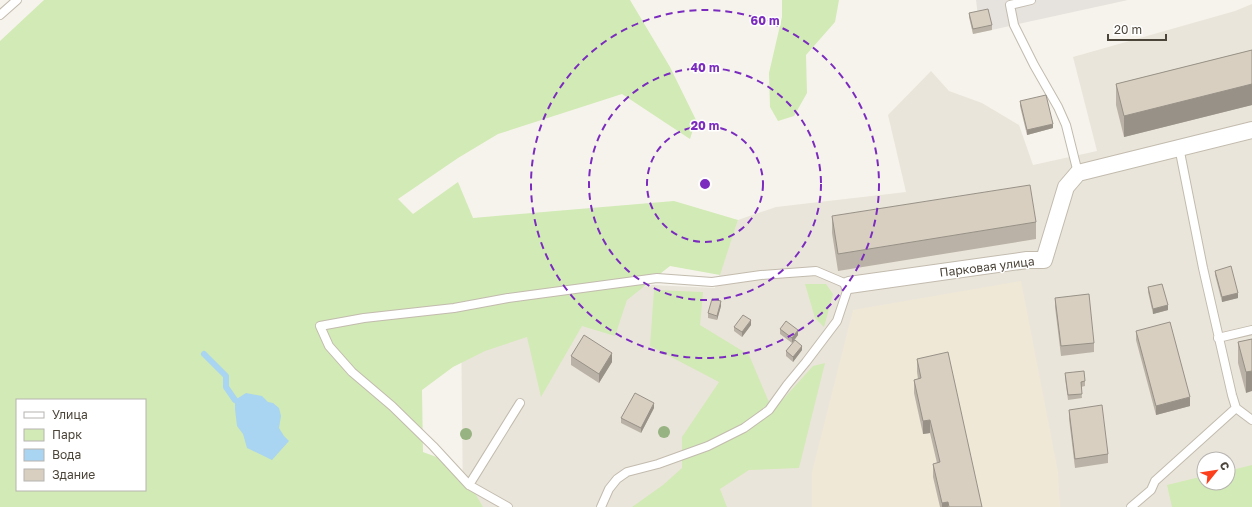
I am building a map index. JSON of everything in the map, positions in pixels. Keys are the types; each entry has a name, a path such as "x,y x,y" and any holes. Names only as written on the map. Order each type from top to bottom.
{"street":[{"path":"1078,172 1252,130"},
{"name":"Парковая улица","path":"849,285 1027,260 1044,260 1066,187 1078,172"}],"lane":[{"path":"0,15 17,0"},
{"path":"1031,0 1010,5 1014,25 1034,65 1058,107 1066,125 1078,172"},
{"path":"1179,147 1203,268 1232,395 1236,408 1252,420"},
{"path":"508,507 469,485 433,446 392,406 352,372 329,346 320,326 364,318 454,308 508,298 657,278 712,282 816,271 849,285 837,321 806,362 786,385 769,410 744,428 708,446 658,464 627,472 617,478 609,489 601,507"},
{"path":"1218,338 1252,330"},
{"path":"469,485 520,403"},
{"path":"1131,507 1151,490 1155,481 1236,408"}],"shaded area":[{"path":"976,0 1128,0 973,34 969,17 978,16"},
{"path":"1252,4 1252,507 463,507 461,318 653,285 715,288 738,220 776,207 906,192 888,115 931,71 949,91 982,103 1019,125 1033,165 1097,151 1073,57 1235,11"},
{"path":"1021,281 1058,472 1060,507 812,507 812,472 853,310"}],"green space":[{"path":"44,0 630,0 670,67 696,120 690,139 622,94 498,134 458,158 398,199 413,214 458,182 473,218 674,201 738,220 720,275 670,266 627,300 615,336 582,326 541,397 527,337 485,351 453,367 422,390 423,452 450,462 473,490 483,507 0,507 0,41"},
{"path":"782,0 839,0 835,22 806,55 807,93 794,116 778,121 770,107 769,73 782,17"},
{"path":"805,284 826,284 833,294 824,327 815,318"},
{"path":"654,290 703,292 700,325 749,355 768,400 776,407 813,366 825,363 799,468 749,470 720,489 727,507 632,507 663,485 682,468 682,437 719,382 650,346"},
{"path":"1252,465 1252,507 1172,507 1167,485 1196,478 1196,491 1236,491 1236,469"}],"water":[{"path":"246,393 262,396 268,402 273,403 279,408 281,416 279,428 289,441 272,460 247,448 243,434 237,426 235,400"}],"building":[{"path":"988,9 992,25 973,29 969,13"},
{"path":"1252,50 1252,84 1124,116 1116,84"},
{"path":"1046,95 1053,124 1027,130 1020,101"},
{"path":"1030,185 1036,222 838,254 832,216"},
{"path":"1231,266 1238,293 1222,297 1215,271"},
{"path":"1162,284 1168,305 1153,309 1148,287"},
{"path":"1089,294 1094,343 1061,346 1055,298"},
{"path":"712,299 721,301 717,316 708,313"},
{"path":"743,315 751,320 742,332 734,327"},
{"path":"786,321 798,330 792,338 780,329"},
{"path":"1170,322 1190,397 1156,406 1136,331"},
{"path":"584,335 612,353 599,374 571,356"},
{"path":"1252,339 1252,371 1246,372 1238,342"},
{"path":"795,340 802,346 793,357 786,351"},
{"path":"948,352 982,507 949,507 948,502 942,503 933,464 940,462 930,420 923,421 914,380 921,378 917,359"},
{"path":"1084,371 1085,381 1081,382 1082,394 1068,395 1065,373"},
{"path":"635,393 654,403 641,428 621,418"},
{"path":"1102,405 1108,454 1075,459 1069,410"}],"waterway":[{"path":"204,354 226,376 226,387 235,400"}]}
